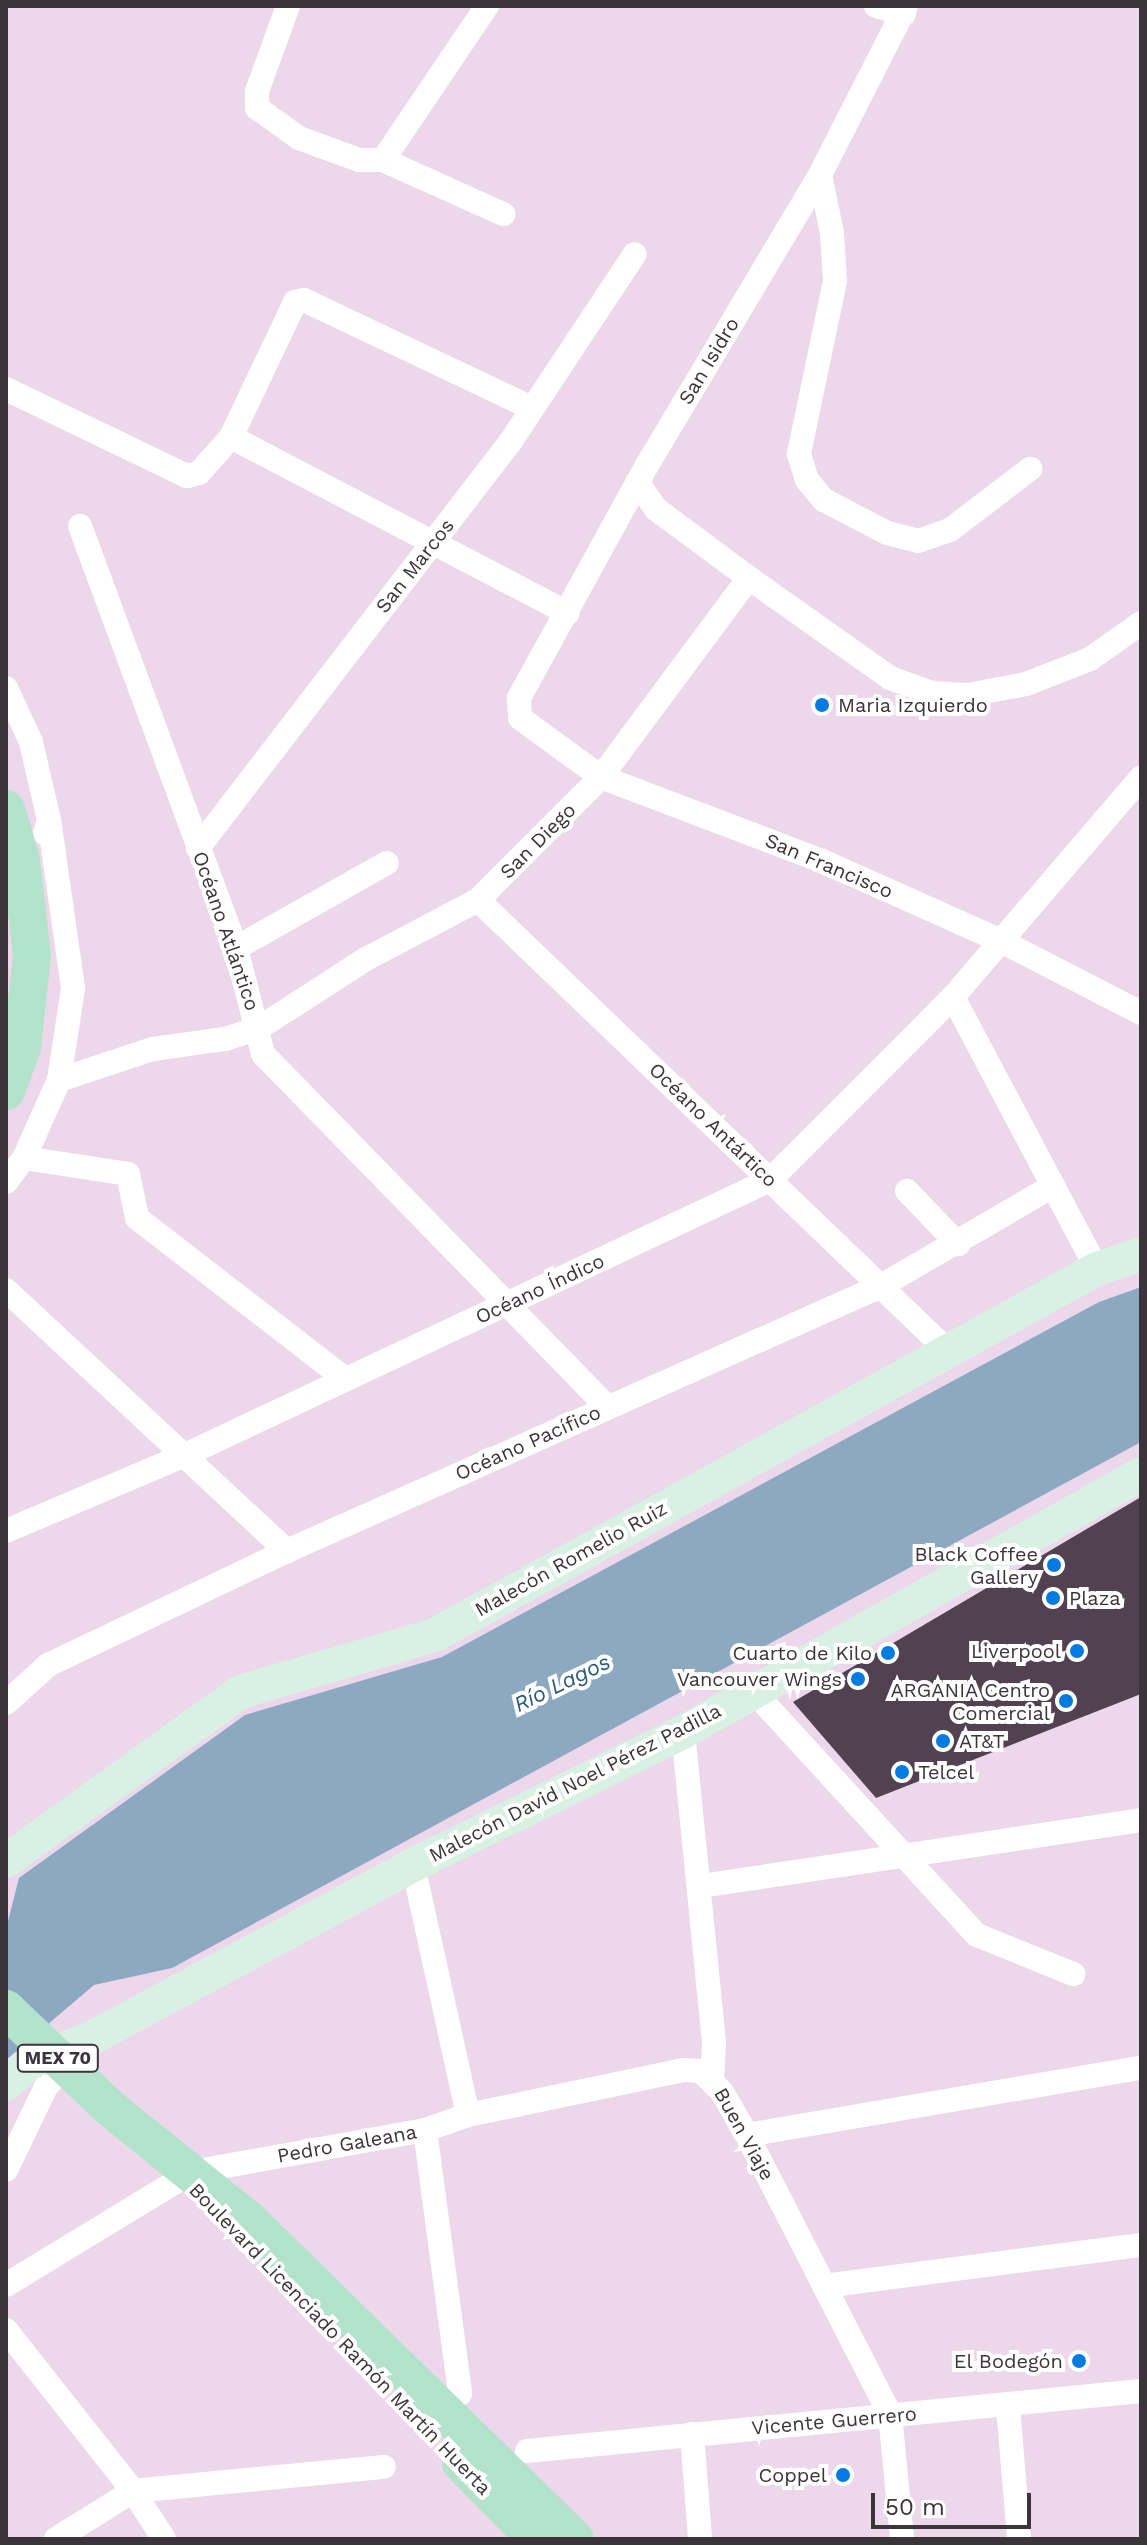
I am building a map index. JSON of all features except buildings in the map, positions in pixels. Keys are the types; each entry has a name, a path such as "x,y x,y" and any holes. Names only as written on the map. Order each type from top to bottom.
{"main road":[{"path":"6,809 26,903 32,955 22,1047 6,1091"},
{"name":"MEX 70","path":"6,2009 110,2108 181,2168"},
{"name":"Boulevard Licenciado Ramón Martín Huerta","path":"181,2168 536,2539"},
{"name":"Boulevard Licenciado Ramón Martín Huerta","path":"181,2168 249,2220 575,2539"}],"street":[{"path":"288,6 261,77 257,108 299,138 359,160 383,160 503,214"},
{"path":"383,160 487,6"},
{"path":"876,6 905,10"},
{"name":"San Isidro","path":"520,718 519,698 637,482 820,175 905,10"},
{"path":"820,175 832,233 835,281 799,454 807,480 824,500 887,533 918,541 950,530 1030,469"},
{"name":"San Marcos","path":"198,848 531,408 635,254"},
{"path":"6,389 187,476 199,473 231,437 295,302 304,300 531,408"},
{"path":"231,437 568,613"},
{"path":"637,482 656,509 749,578 890,678 932,693 968,695 1026,684 1090,659 1141,623"},
{"name":"Océano Atlántico","path":"80,526 236,948 259,1028 263,1054 608,1407"},
{"name":"San Diego","path":"59,1080 153,1049 225,1039 259,1028 366,959 478,900 601,777 749,578"},
{"path":"6,688 31,742 49,820 73,988 59,1080 24,1158 6,1182"},
{"name":"San Francisco","path":"520,718 601,777 820,860 999,940 1141,1013"},
{"name":"Océano Índico","path":"6,1531 185,1455 770,1180 953,997 1141,778"},
{"path":"26,903 49,820"},
{"path":"236,948 387,863"},
{"name":"Océano Antártico","path":"478,900 947,1350"},
{"path":"953,997 1097,1269"},
{"path":"24,1158 128,1174 137,1218 344,1378"},
{"name":"Océano Pacífico","path":"6,1703 48,1665 287,1551 881,1286 1053,1186"},
{"path":"907,1191 958,1244"},
{"name":"Malecón Romelio Ruiz","path":"6,1861 240,1692 435,1635 1097,1269 1141,1254"},
{"path":"6,1290 287,1551"},
{"name":"Malecón David Noel Pérez Padilla","path":"6,2084 32,2061 90,2039 413,1865 683,1732 1141,1474"},
{"path":"754,1692 977,1935 1073,1974"},
{"name":"Buen Viaje","path":"683,1732 701,1886 712,2079 747,2135 890,2414"},
{"path":"701,1886 1141,1820"},
{"path":"413,1865 468,2115"},
{"path":"6,2170 46,2087 90,2039"},
{"path":"747,2135 1141,2068"},
{"name":"Pedro Galeana","path":"6,2285 181,2168 425,2130 468,2115 683,2070 701,2071 712,2079"},
{"path":"425,2130 460,2394"},
{"path":"824,2286 1141,2245"},
{"path":"6,2330 133,2491 164,2539"},
{"name":"Vicente Guerrero","path":"527,2451 890,2414 1008,2407 1141,2391"},
{"path":"1008,2407 1019,2539"},
{"path":"890,2414 902,2539"},
{"path":"692,2434 700,2539"},
{"path":"56,2539 133,2491 384,2467"}],"water":[{"name":"Río Lagos","path":"1141,1287 1141,1442 172,1968 94,1985 6,2060 6,1929 19,1878 245,1715 442,1657 1099,1302"}],"place":[{"name":"Maria Izquierdo","path":"822,705"},
{"name":"Black Coffee Gallery","path":"1054,1565"},
{"name":"Plaza","path":"1053,1598"},
{"name":"Liverpool","path":"1077,1651"},
{"name":"Cuarto de Kilo","path":"888,1653"},
{"name":"Vancouver Wings","path":"858,1679"},
{"name":"ARGANIA Centro Comercial","path":"1066,1701"},
{"name":"AT&T","path":"943,1741"},
{"name":"Telcel","path":"902,1772"},
{"name":"El Bodegón","path":"1079,2361"},
{"name":"Coppel","path":"843,2475"}]}
